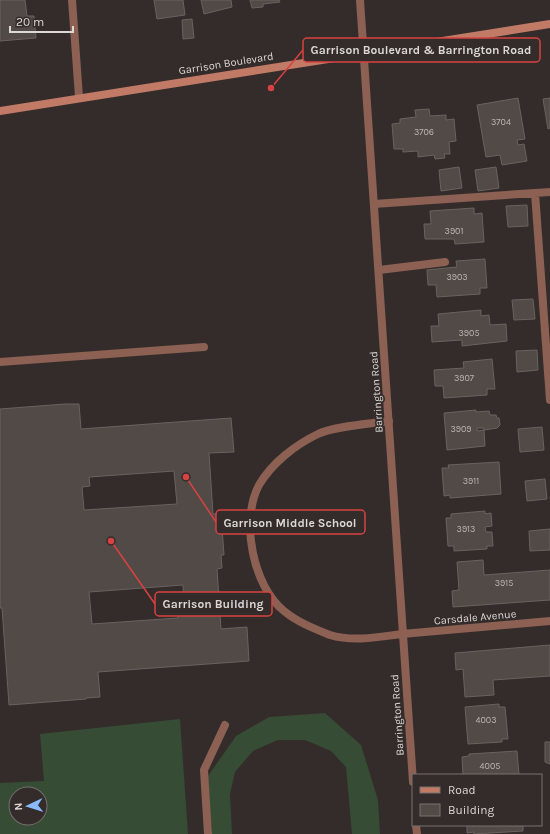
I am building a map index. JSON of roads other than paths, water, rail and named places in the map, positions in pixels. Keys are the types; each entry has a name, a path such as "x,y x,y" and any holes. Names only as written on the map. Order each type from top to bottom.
{"main road":[{"name":"Garrison Boulevard","path":"0,111 363,52 550,24"}],"street":[{"path":"72,0 79,97"},
{"name":"Barrington Road","path":"360,0 412,774"},
{"path":"374,204 550,192"},
{"path":"535,193 550,400"},
{"path":"379,270 445,262"},
{"path":"0,362 204,347"},
{"name":"Carsdale Avenue","path":"389,421 319,433 298,445 276,463 259,486 251,512 251,542 255,565 267,590 284,611 308,626 332,635 359,639 550,621"},
{"path":"208,834 204,770 226,725"}],"place":[{"name":"Garrison Boulevard & Barrington Road","path":"271,88"},
{"name":"Garrison Middle School","path":"186,477"},
{"name":"Garrison Building","path":"111,541"}]}
